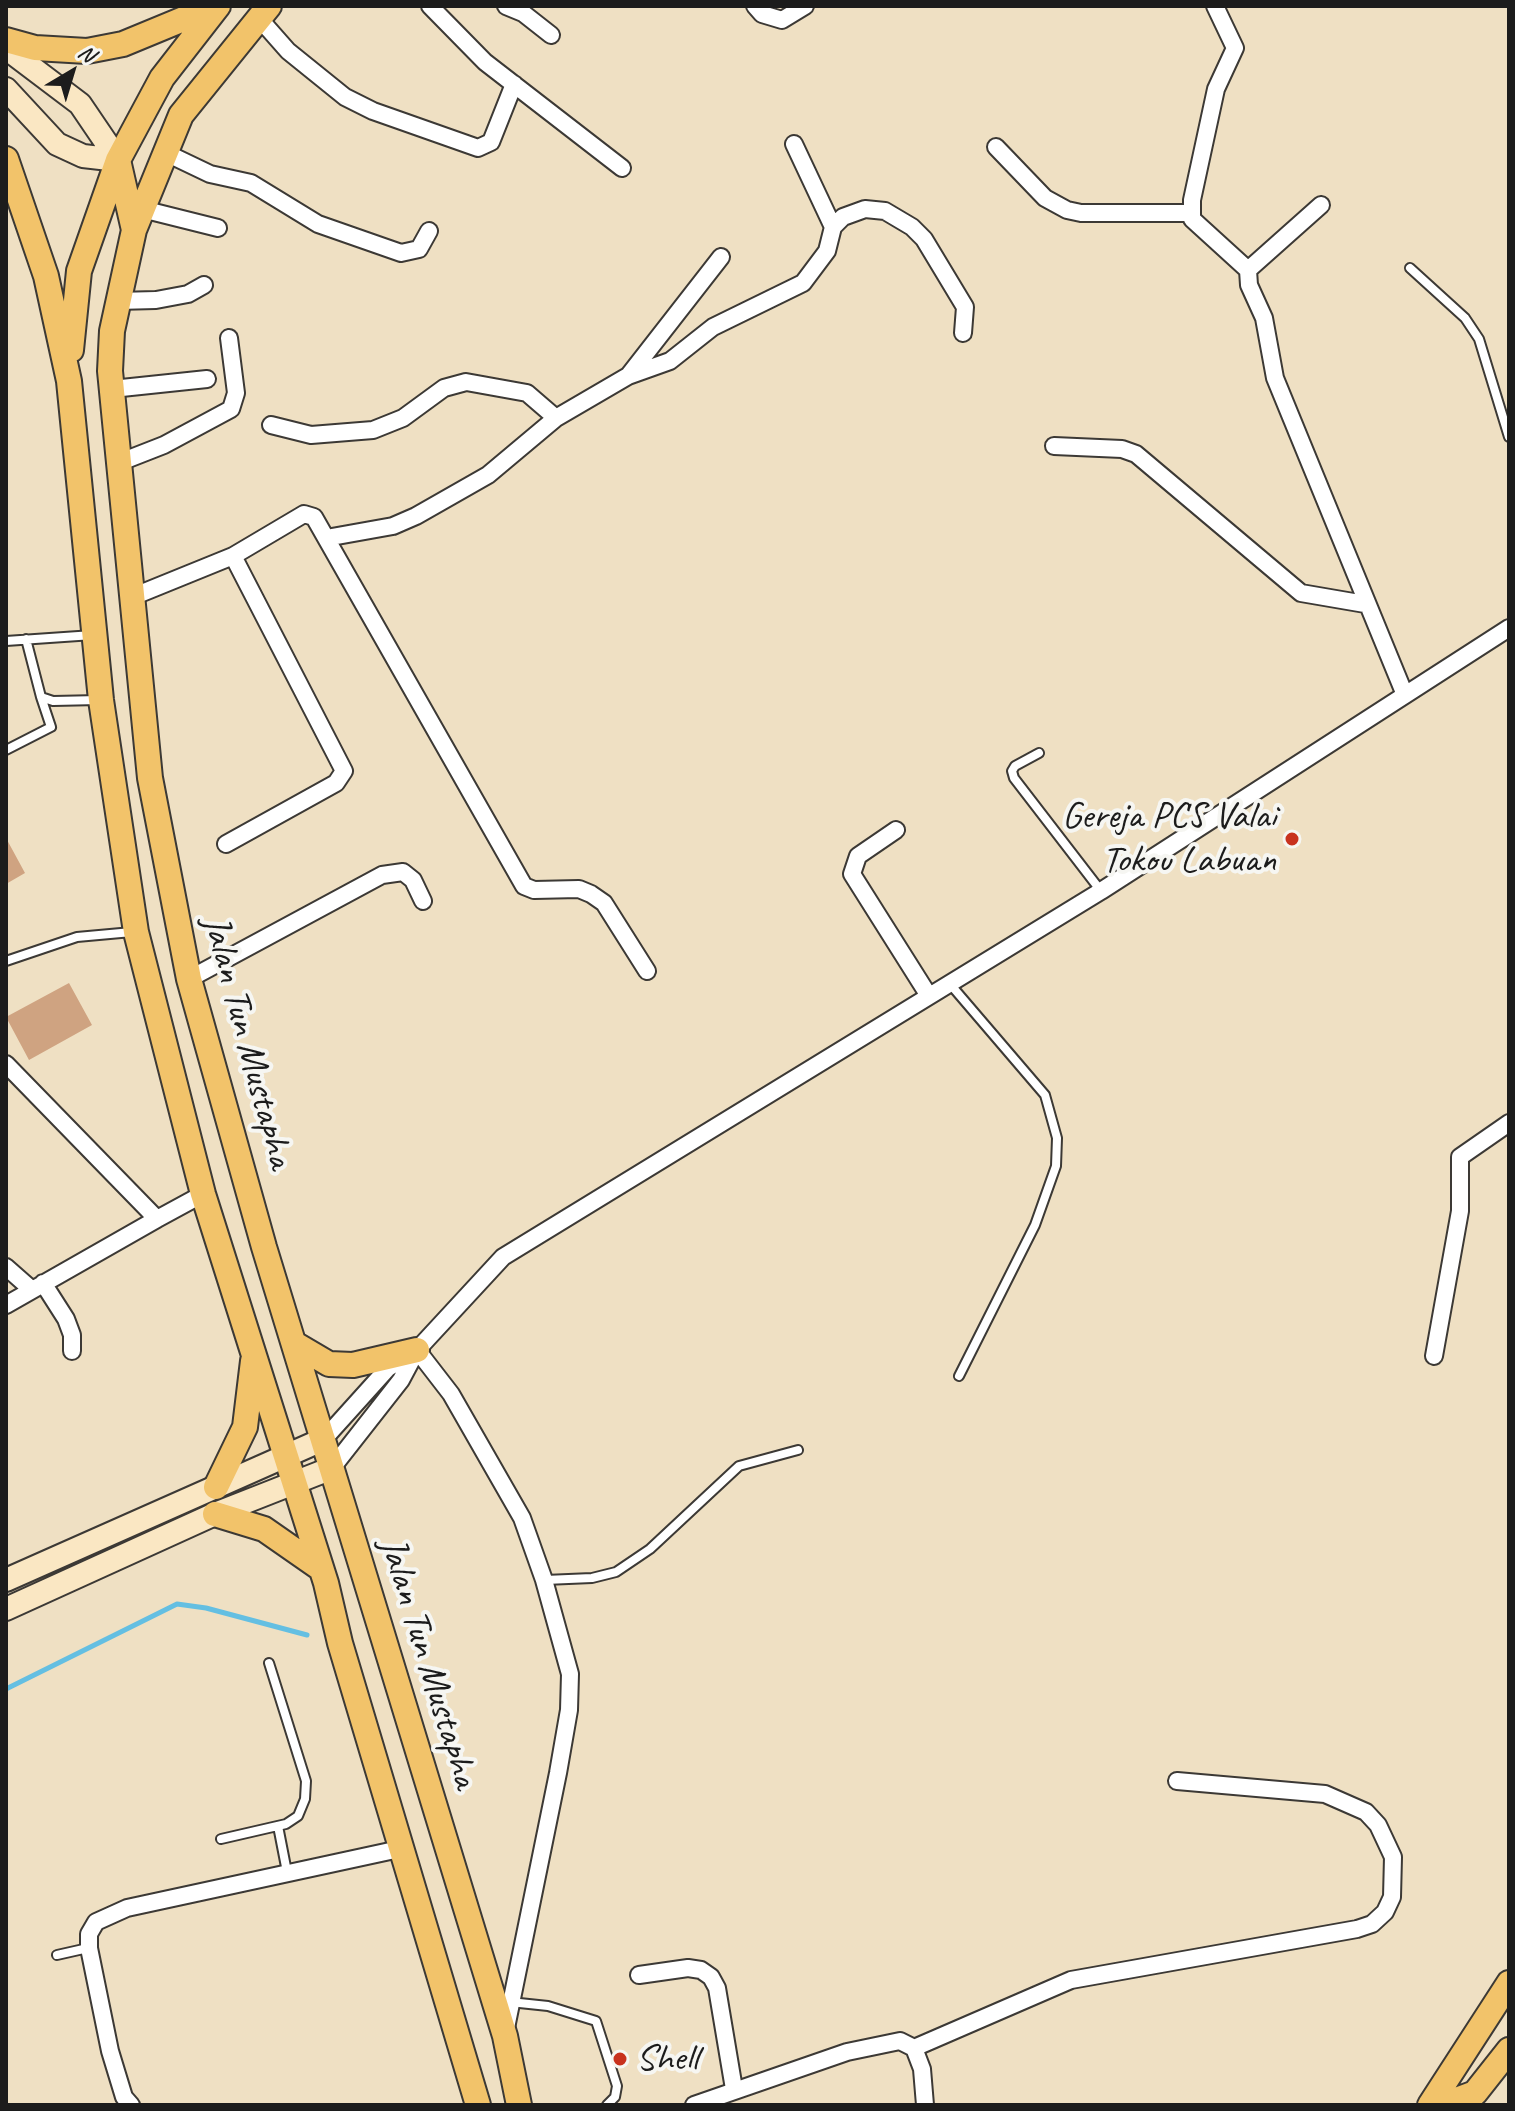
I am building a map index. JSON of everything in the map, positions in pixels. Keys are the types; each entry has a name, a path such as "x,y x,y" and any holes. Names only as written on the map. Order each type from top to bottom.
{"main road":[{"path":"6,40 35,48 87,51 123,44 217,6"},
{"path":"69,381 79,271 118,160 162,78 217,6"},
{"name":"Jalan Tun Mustapha","path":"263,11 181,115 138,220 112,331 112,389 118,463 150,778 189,979 366,1585 505,2036 519,2105"},
{"path":"6,48 80,104 118,160 138,220"},
{"path":"6,89 57,144 83,156 118,160 181,115"},
{"path":"6,159 13,196 46,276 69,381 93,635 136,932 203,1194 254,1346 478,2105"},
{"path":"295,1344 329,1364 353,1365 417,1350"},
{"path":"216,1487 245,1427 254,1346"},
{"path":"6,1580 324,1439"},
{"path":"6,1609 215,1514 332,1468"},
{"path":"215,1514 264,1529 323,1576"},
{"path":"1430,2105 1509,1983"},
{"path":"1443,2105 1478,2099 1508,2052"}],"street":[{"path":"430,6 485,62 622,168"},
{"path":"506,6 523,13 551,35"},
{"path":"755,6 762,14 782,20 805,6"},
{"path":"1215,6 1235,48 1216,89 1190,213 1195,226 1248,270 1249,285 1264,318 1275,378 1365,604 1405,695"},
{"path":"263,11 288,51 345,97 373,111 478,148 491,142 514,84"},
{"path":"794,144 833,227"},
{"path":"996,147 1045,198 1067,210 1081,213 1190,213"},
{"path":"164,152 210,174 251,183 318,224 401,253 419,249 429,231"},
{"path":"1248,270 1321,205"},
{"path":"326,538 393,526 416,516 488,475 556,418 628,376 670,361 713,327 803,283 827,251 833,227 843,217 865,209 885,211 912,227 924,239 965,307 963,333"},
{"path":"138,220 218,228"},
{"path":"628,376 721,257"},
{"path":"117,301 156,300 188,294 204,285"},
{"path":"118,463 164,445 231,409 236,393 229,338"},
{"path":"112,389 207,379"},
{"path":"271,425 311,435 373,430 403,418 444,388 466,382 527,393 556,418"},
{"path":"1054,446 1122,449 1136,454 1301,593 1365,604"},
{"path":"132,597 233,556 304,514 314,517 524,886 534,890 579,889 591,894 604,903 647,971"},
{"path":"226,844 336,783 344,771 233,556"},
{"path":"332,1468 401,1380 417,1350 503,1257 1101,891 1509,628"},
{"path":"896,830 858,856 852,874 929,996"},
{"path":"189,979 382,875 403,872 413,880 423,901"},
{"path":"6,1064 157,1219"},
{"path":"1434,1356 1460,1211 1460,1157 1509,1123"},
{"path":"6,1305 203,1194"},
{"path":"6,1267 37,1286 66,1319 72,1335 72,1351"},
{"path":"324,1439 388,1368 417,1350"},
{"path":"417,1350 451,1394 522,1518 544,1580 570,1674 569,1710 509,2002 505,2036"},
{"path":"914,2048 1071,1980 1357,1929 1372,1924 1385,1912 1392,1897 1393,1857 1378,1825 1366,1812 1325,1794 1177,1781"},
{"path":"131,2105 124,2097 110,2051 89,1948 89,1934 96,1922 108,1914 404,1848"},
{"path":"639,1975 688,1968 701,1970 711,1977 717,1988 734,2089"},
{"path":"694,2105 734,2089 900,2041 914,2048 922,2069 925,2105"}],"lane":[{"path":"1410,268 1465,318 1479,339 1509,437"},
{"path":"6,641 93,635"},
{"path":"6,750 51,727 26,639"},
{"path":"41,697 53,701 101,700"},
{"path":"1039,753 1015,766 1012,771 1014,778 1101,891"},
{"path":"6,961 77,937 136,932"},
{"path":"950,983 1045,1095 1057,1138 1056,1166 1035,1225 959,1376"},
{"path":"544,1580 592,1578 616,1572 650,1549 739,1466 798,1450"},
{"path":"221,1839 278,1826 298,1816 305,1799 306,1781 269,1663"},
{"path":"278,1826 287,1872"},
{"path":"57,1955 89,1948"},
{"path":"509,2002 548,2006 596,2021 617,2086 617,2093 607,2105"}],"building":[{"path":"6,838 25,873 6,884"},
{"path":"69,983 92,1025 29,1060 6,1017"}],"waterway":[{"path":"6,1689 177,1604 206,1608 307,1635"}],"place":[{"name":"Gereja PCS Valai Tokou Labuan","path":"1292,839"},
{"name":"Shell","path":"620,2059"}]}
